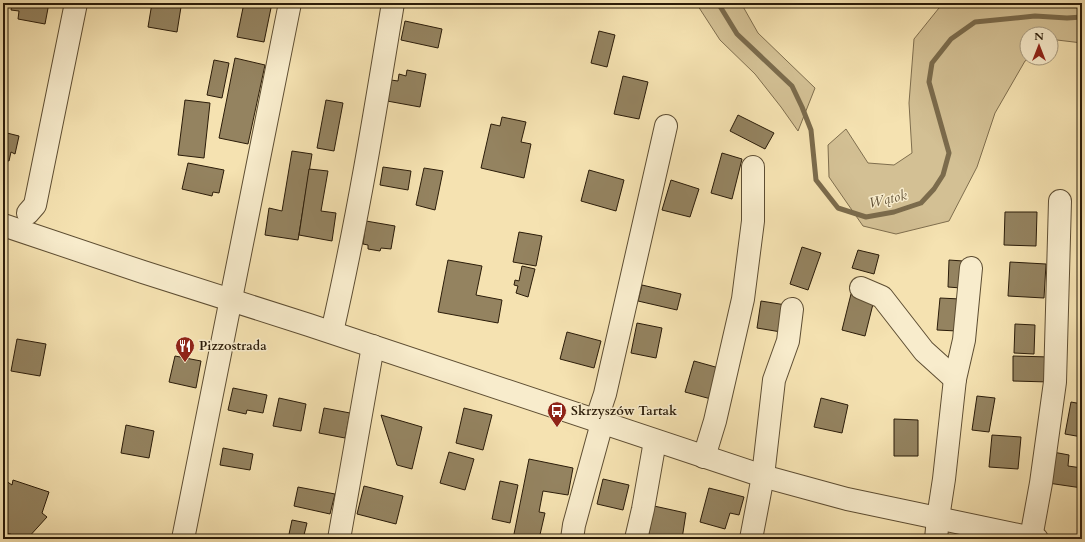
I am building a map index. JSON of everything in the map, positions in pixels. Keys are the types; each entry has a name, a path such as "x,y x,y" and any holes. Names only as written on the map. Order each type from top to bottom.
{"street":[{"path":"28,213 35,205 76,3"},
{"path":"183,539 290,3"},
{"path":"332,332 347,265 369,147 393,3"},
{"path":"572,539 666,126"},
{"path":"704,457 715,421 743,299 752,221 752,167"},
{"path":"3,225 332,332 763,476 847,499 937,529 1028,538 1041,483 1055,382 1060,201"},
{"path":"937,529 955,379 964,340 971,268"},
{"path":"861,288 882,297 924,351 955,379"},
{"path":"751,539 763,476 774,380 788,341 792,310"},
{"path":"339,539 373,346"},
{"path":"636,539 655,441"}],"shaded area":[{"path":"696,3 741,3 758,33 815,88 798,131 755,74 720,40"},
{"path":"943,3 1065,3 1082,10 1082,43 1059,40 1059,26 1019,26 1019,66 1022,66 995,113 977,167 949,221 896,234 863,226 829,177 828,145 846,129 868,163 894,165 912,153 909,103 914,39"}],"building":[{"path":"12,3 49,3 45,24 18,19 19,11 11,10"},
{"path":"152,3 171,3 170,6 181,7 177,32 148,27"},
{"path":"244,3 272,3 264,42 237,37"},
{"path":"405,21 442,29 438,48 401,40"},
{"path":"599,31 615,35 607,67 591,63"},
{"path":"235,58 265,65 248,144 219,138"},
{"path":"214,60 229,63 222,98 207,95"},
{"path":"407,70 426,74 420,107 387,101 391,80 398,81 399,74 406,76"},
{"path":"623,76 648,82 639,119 614,114"},
{"path":"185,100 210,103 204,158 178,155"},
{"path":"326,100 343,103 334,151 317,148"},
{"path":"738,115 774,133 765,149 730,131"},
{"path":"502,117 526,122 521,142 531,144 524,178 481,168 491,124 500,126"},
{"path":"3,132 19,136 15,154 11,152 9,161 3,160"},
{"path":"292,151 312,154 298,240 265,235 269,208 282,211"},
{"path":"722,153 742,159 732,199 711,193"},
{"path":"188,163 224,170 219,193 213,192 212,196 182,189"},
{"path":"383,167 411,171 408,190 380,185"},
{"path":"424,168 443,171 435,210 416,205"},
{"path":"309,169 328,171 321,211 336,213 332,241 299,235"},
{"path":"589,170 624,180 616,211 581,201"},
{"path":"671,180 699,189 690,217 662,210"},
{"path":"1005,212 1037,212 1036,246 1004,245"},
{"path":"366,221 395,226 391,249 381,248 380,251 368,249 368,245 363,244"},
{"path":"519,232 542,236 536,266 513,262"},
{"path":"1080,245 1082,245 1082,279 1078,278"},
{"path":"802,247 821,253 808,290 790,284"},
{"path":"858,250 879,255 874,274 852,268"},
{"path":"448,260 482,266 476,295 502,300 498,323 438,312"},
{"path":"949,260 963,261 961,288 948,287"},
{"path":"1010,262 1046,264 1044,298 1008,296"},
{"path":"522,266 535,269 528,297 516,293 518,286 514,285 515,280 519,281"},
{"path":"642,285 681,294 677,310 638,301"},
{"path":"851,294 874,300 865,336 842,330"},
{"path":"940,298 960,299 957,331 937,330"},
{"path":"761,301 786,305 781,332 757,328"},
{"path":"637,323 662,328 656,358 631,353"},
{"path":"1015,324 1035,325 1034,354 1014,353"},
{"path":"567,332 601,341 594,368 560,359"},
{"path":"17,339 46,344 40,376 11,371"},
{"path":"175,356 201,361 196,388 169,382"},
{"path":"1013,356 1050,357 1049,382 1013,381"},
{"path":"694,361 719,368 711,399 685,392"},
{"path":"233,388 267,395 263,413 247,410 246,414 228,410"},
{"path":"977,396 995,398 989,432 972,430"},
{"path":"279,398 306,404 301,431 273,426"},
{"path":"821,398 848,405 842,433 814,427"},
{"path":"1071,402 1082,404 1082,437 1065,434"},
{"path":"324,408 350,413 345,438 319,433"},
{"path":"464,408 492,415 483,450 456,443"},
{"path":"381,415 422,427 412,469 397,465"},
{"path":"894,419 918,420 918,456 894,456"},
{"path":"126,425 154,431 149,458 121,453"},
{"path":"992,435 1021,437 1018,469 989,467"},
{"path":"223,448 253,454 250,470 220,465"},
{"path":"449,452 474,459 465,490 440,483"},
{"path":"1053,452 1069,455 1068,466 1082,468 1082,488 1048,483"},
{"path":"529,459 573,468 568,495 543,491 539,512 545,513 539,539 513,539"},
{"path":"603,479 629,485 623,510 597,504"},
{"path":"13,480 49,492 42,513 47,517 27,539 3,532 3,485 6,481 12,485"},
{"path":"500,481 518,485 510,523 492,519"},
{"path":"364,486 403,496 396,524 357,514"},
{"path":"298,487 335,494 330,514 294,506"},
{"path":"709,488 744,497 739,515 730,513 725,529 700,522"},
{"path":"654,506 686,513 682,539 648,539"},
{"path":"292,520 307,523 303,539 288,539"}],"waterway":[{"name":"Wątok","path":"718,3 737,34 792,86 811,130 816,180 838,208 866,217 894,212 921,203 934,189 943,175 949,153 929,82 932,63 951,39 975,22 1035,16 1067,18 1082,17"}],"place":[{"name":"Pizzostrada","path":"185,363"},
{"name":"Skrzyszów Tartak","path":"557,428"}]}
